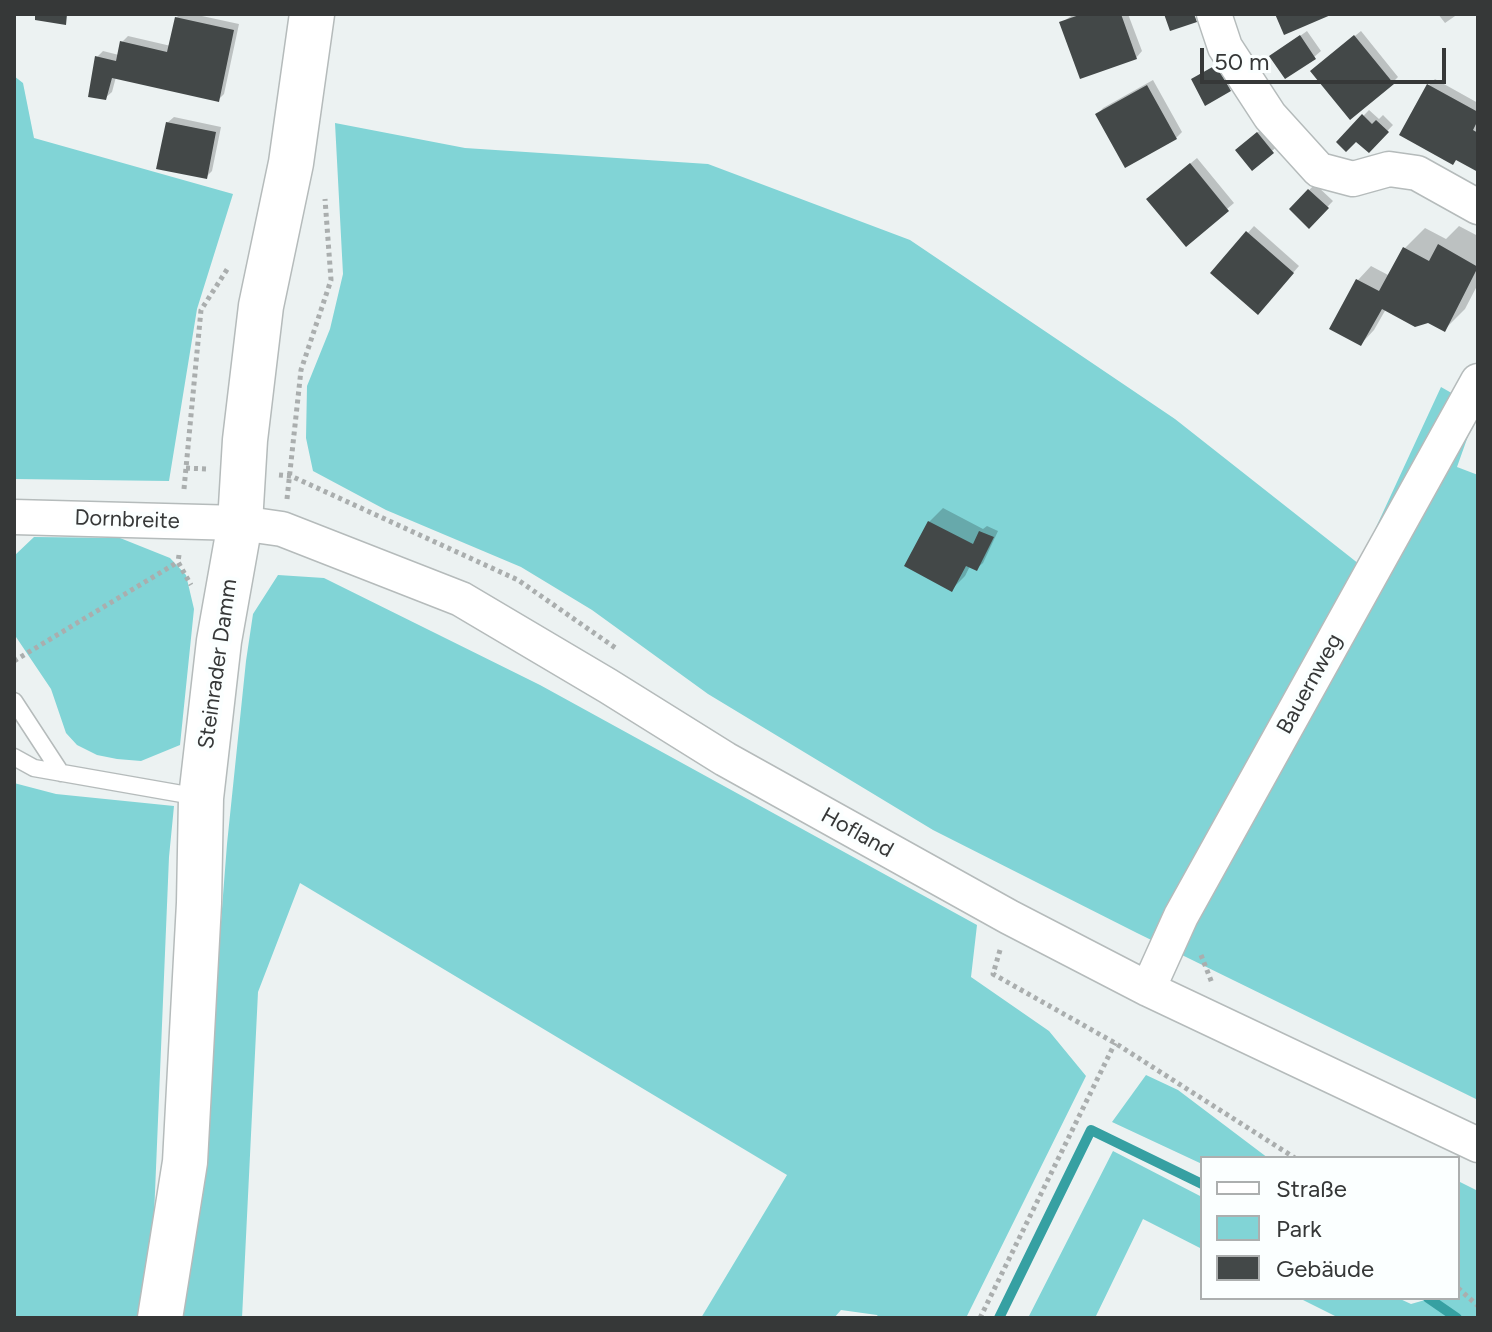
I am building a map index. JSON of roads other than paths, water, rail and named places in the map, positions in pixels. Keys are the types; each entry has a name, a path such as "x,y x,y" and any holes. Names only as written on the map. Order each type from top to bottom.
{"main road":[{"name":"Steinrader Damm","path":"160,1318 185,1162 199,903 201,798 227,594 240,523 245,440 261,306 291,163 312,14"}],"street":[{"path":"1214,14 1225,47 1270,116 1319,170 1353,179 1389,169 1417,173 1478,207"},
{"name":"Bauernweg","path":"1148,989 1181,916 1478,381"},
{"name":"Dornbreite","path":"14,517 240,523"},
{"name":"Hofland","path":"240,523 282,529 461,599 725,759 1009,917 1148,989 1478,1145"}],"lane":[{"path":"14,701 61,773"},
{"path":"14,757 34,768 201,798"}],"waterway":[{"path":"999,1318 1091,1130 1200,1183"},
{"path":"1431,1300 1457,1318"}]}
